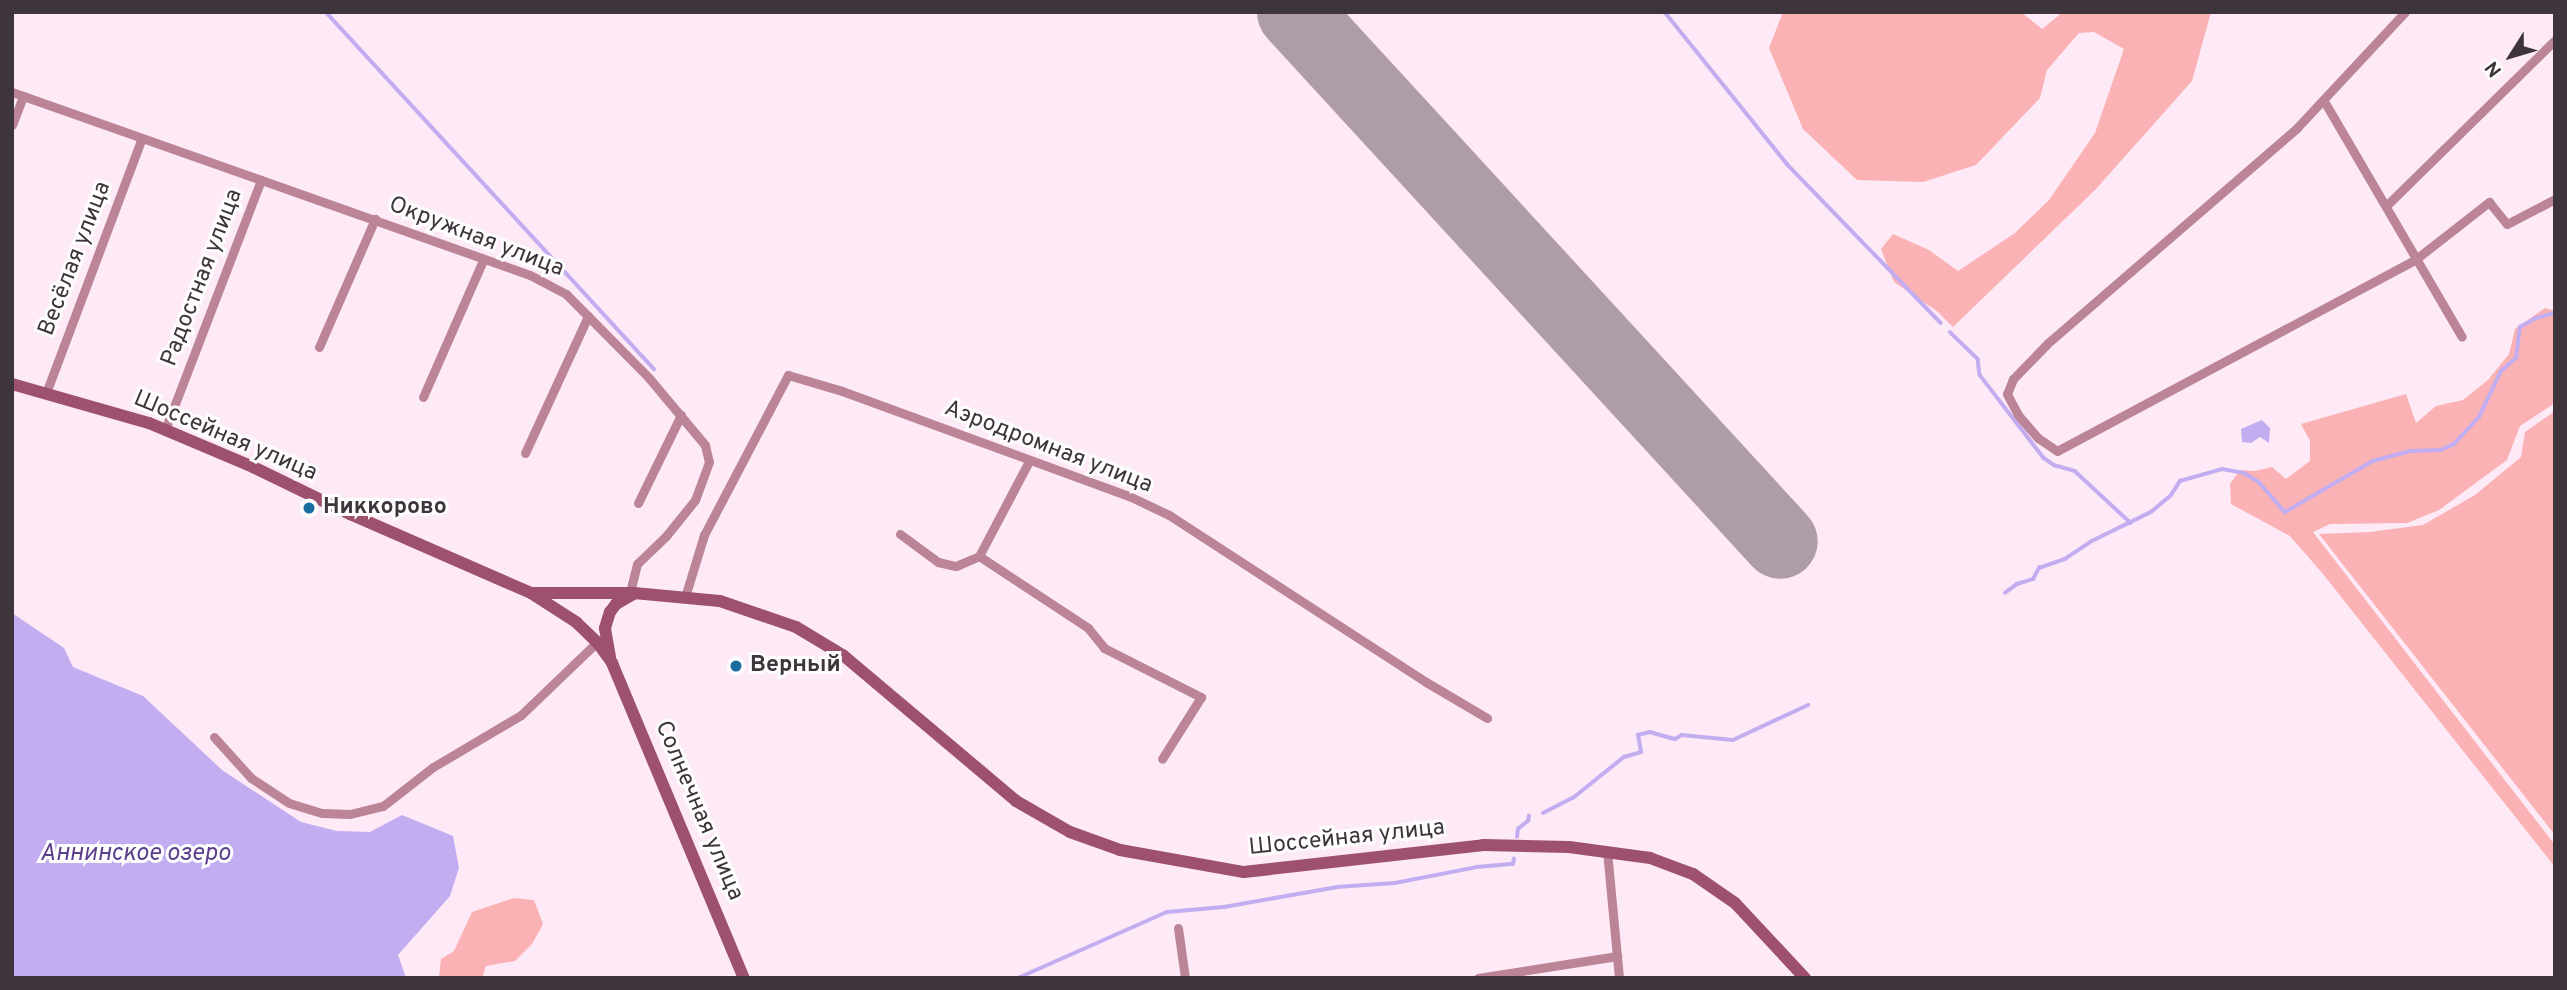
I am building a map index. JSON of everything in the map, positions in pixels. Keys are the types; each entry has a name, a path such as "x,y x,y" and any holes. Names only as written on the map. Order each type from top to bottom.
{"main road":[{"name":"Шоссейная улица","path":"12,384 165,430 531,593 576,622 597,642 611,661"},
{"name":"Шоссейная улица","path":"531,593 632,593 720,601 796,627 844,656 1016,801 1070,832 1120,850 1244,872 1483,845 1536,845 1607,851 1650,859 1693,874 1735,903 1805,978"},
{"path":"611,661 605,628 616,604 632,593"},
{"name":"Солнечная улица","path":"611,661 744,978"}],"street":[{"path":"2405,12 2324,101 2047,344 2013,379 2007,394 2018,415 2038,438 2057,451 2416,259 2489,202 2507,224 2555,199"},
{"path":"2386,206 2555,40"},
{"name":"Окружная улица","path":"12,92 375,219 551,284 588,316 681,415 705,445 709,462 705,480 695,500 666,536 637,564 632,593"},
{"path":"12,125 23,96"},
{"path":"2324,101 2462,337"},
{"name":"Весёлая улица","path":"46,393 142,138"},
{"name":"Радостная улица","path":"165,430 261,180"},
{"path":"319,347 375,219"},
{"path":"423,397 483,260"},
{"path":"525,453 588,316"},
{"name":"Аэродромная улица","path":"685,597 704,535 788,374 842,391 1129,496 1192,528 1426,682 1487,718"},
{"path":"638,503 681,415"},
{"path":"900,534 938,562 956,566 979,556 1029,461"},
{"path":"979,556 1088,628 1104,648 1201,697 1162,759"},
{"path":"215,737 251,778 289,803 322,813 350,814 383,806 433,767 521,715 597,642"},
{"path":"1607,851 1619,978"},
{"path":"1178,928 1185,978"},
{"path":"1478,978 1618,956"}],"shaded area":[{"path":"1783,12 2021,12 2042,29 2063,12 2211,12 2192,81 2095,190 1953,327 1938,312 1894,282 1881,249 1893,234 1929,250 1958,271 2015,233 2049,200 2095,133 2124,49 2094,32 2079,33 2047,70 2040,98 1976,165 1923,182 1857,180 1803,129 1769,48"},
{"path":"2545,308 2555,311 2555,403 2520,426 2507,460 2439,510 2407,523 2330,524 2313,532 2555,845 2555,867 2323,574 2290,536 2231,504 2230,484 2240,470 2255,471 2272,467 2286,479 2310,461 2310,441 2301,424 2406,394 2416,423 2436,406 2463,400 2488,380 2509,354 2515,329"},
{"path":"2555,411 2555,835 2319,534 2370,532 2423,525 2475,495 2521,457 2525,432"},
{"path":"514,898 534,900 543,924 532,944 515,961 486,966 483,975 486,978 439,978 441,959 454,951 472,912"}],"water":[{"path":"2262,420 2270,428 2269,443 2260,437 2251,443 2242,442 2241,429"},
{"name":"Аннинское озеро","path":"12,613 64,648 73,667 143,696 222,770 301,822 337,831 370,832 402,815 453,836 459,868 450,896 398,955 406,978 12,978"}],"waterway":[{"path":"326,12 654,369"},
{"path":"1665,12 1787,164 1941,323"},
{"path":"2005,593 2017,584 2033,579 2039,568 2065,559 2092,541 2151,512 2171,495 2180,481 2222,469 2244,473 2259,482 2285,512 2373,461 2410,451 2441,450 2454,444 2479,417 2501,371 2516,358 2520,327 2536,318 2555,313"},
{"path":"1950,332 1978,359 1980,375 2044,458 2054,465 2075,471 2131,523"},
{"path":"1543,813 1573,798 1624,757 1641,752 1638,735 1650,732 1675,739 1682,735 1733,740 1808,705"},
{"path":"1517,837 1518,829 1528,821 1529,816"},
{"path":"1018,978 1167,912 1224,907 1337,887 1395,883 1477,867 1513,864 1514,859"}],"runway":[{"path":"1294,12 1780,541"}],"place":[{"name":"Никкорово","path":"309,508"},
{"name":"Верный","path":"736,666"}]}
